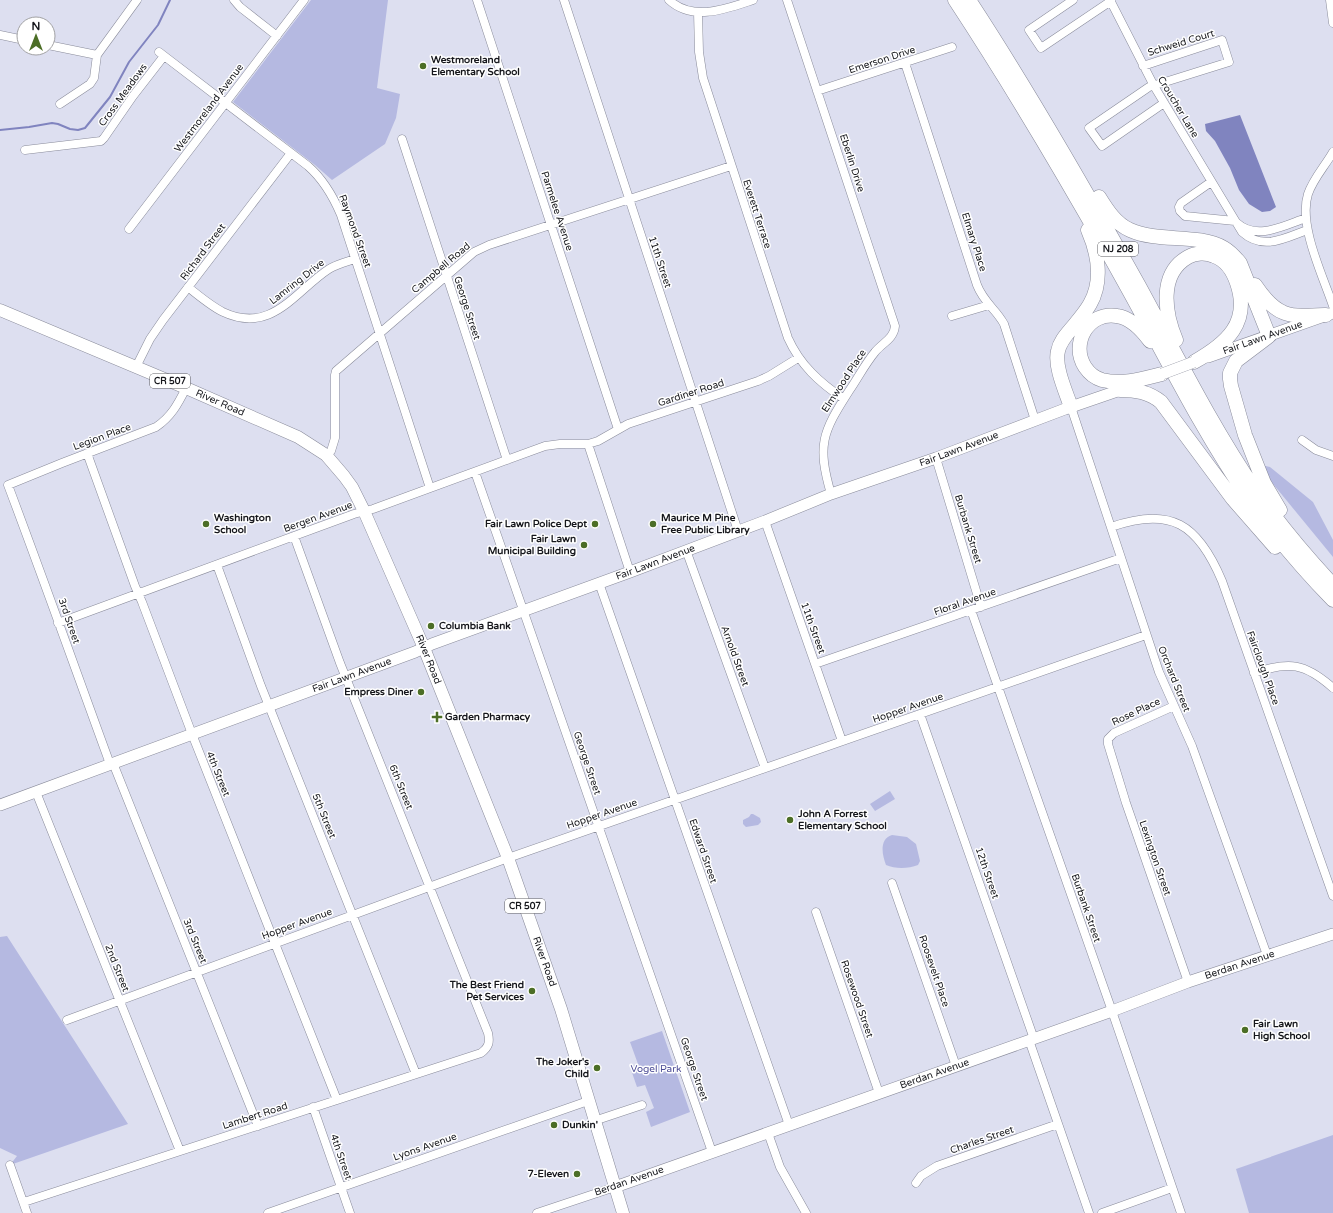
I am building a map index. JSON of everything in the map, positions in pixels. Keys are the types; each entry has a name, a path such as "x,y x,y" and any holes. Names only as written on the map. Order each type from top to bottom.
{"highway":[{"name":"NJ 208","path":"955,0 1056,161 1198,405 1229,448 1256,491 1287,532 1333,584"},
{"name":"NJ 208","path":"969,0 1031,97 1086,192 1198,405 1233,476 1259,513 1296,559 1333,600"},
{"path":"1031,97 1110,213 1123,226 1130,230 1149,235 1207,242 1226,249 1234,255 1262,296 1275,309 1284,314 1293,316 1331,311"},
{"path":"1056,161 1090,235 1098,265 1096,289 1090,304 1064,337 1058,351 1058,368 1071,407"},
{"path":"1194,362 1210,354 1226,341 1237,324 1241,305 1239,287 1231,270 1220,259 1205,253 1190,256 1178,265 1169,280 1166,302 1168,319 1198,405"},
{"path":"1240,263 1269,336 1235,361 1230,373 1231,386 1246,435 1264,483 1291,526 1333,584"},
{"path":"1162,374 1139,380 1120,382 1093,376 1087,370 1080,356 1079,349 1083,334 1093,321 1105,316 1118,316 1133,323 1143,331 1198,405"},
{"path":"1120,390 1135,390 1148,394 1160,402 1246,515 1292,564 1333,600"}],"main road":[{"name":"River Road","path":"0,310 298,437 326,455 348,481 364,511 424,648 508,858 561,1008 623,1213"},
{"name":"Fair Lawn Avenue","path":"0,805 269,706 523,610 630,572 831,494 936,458 1035,420 1269,336 1331,311"},
{"name":"Berdan Avenue","path":"615,1187 1112,1011 1188,982 1333,934"}],"street":[{"path":"60,104 90,84 94,78 97,55 137,0"},
{"path":"234,0 240,7 277,36"},
{"name":"Westmoreland Avenue","path":"129,229 304,0"},
{"name":"Parmelee Avenue","path":"477,0 618,429"},
{"name":"11th Street","path":"564,0 738,531"},
{"path":"669,0 682,9 698,12 720,10 753,0"},
{"name":"Eberlin Drive","path":"788,0 895,326 894,332"},
{"path":"1073,0 1029,30 1042,48 1110,1"},
{"path":"1330,0 1333,23"},
{"name":"Croucher Lane","path":"1110,1 1154,86 1242,232 1247,237 1260,242 1275,241 1308,230"},
{"name":"Everett Terrace","path":"698,12 698,52 703,78 784,328 792,348 798,358 813,375 844,399"},
{"path":"0,35 16,38"},
{"name":"Schweid Court","path":"1143,66 1222,40 1228,62 1154,86"},
{"path":"56,47 97,55"},
{"name":"Emerson Drive","path":"817,91 952,47"},
{"name":"Raymond Street","path":"161,54 316,172 328,187 341,215 430,488"},
{"name":"Cross Meadows","path":"25,150 101,141 161,54"},
{"name":"Elmary Place","path":"905,62 977,285 984,299 1000,317 1004,324 1035,420"},
{"path":"1154,86 1145,89 1089,128 1102,146 1164,103"},
{"name":"George Street","path":"402,139 507,460"},
{"path":"1331,311 1308,230 1306,202 1311,187 1333,152"},
{"name":"Richard Street","path":"136,367 156,330 291,153"},
{"name":"Campbell Road","path":"326,455 331,451 335,438 336,371 474,252 481,248 731,166"},
{"path":"1211,182 1181,204 1179,207 1180,211 1185,216 1235,221 1245,228 1259,231 1274,229 1306,218"},
{"name":"Lamring Drive","path":"188,287 212,306 231,316 241,318 261,317 278,311 330,268 355,259"},
{"path":"952,316 989,305"},
{"name":"Elmwood Place","path":"831,494 824,469 823,447 827,427 876,351 894,332"},
{"name":"Gardiner Road","path":"588,444 598,441 628,424 758,381 798,358"},
{"name":"Legion Place","path":"8,485 156,427 170,416 186,388"},
{"name":"Orchard Street","path":"1071,407 1161,678 1197,759 1267,955"},
{"path":"1302,440 1316,450 1333,456"},
{"name":"Bergen Avenue","path":"58,623 294,536 552,444 588,444"},
{"path":"588,444 630,572"},
{"name":"4th Street","path":"87,453 192,734 337,1100"},
{"name":"Burbank Street","path":"936,458 981,607"},
{"name":"George Street","path":"475,472 712,1152"},
{"name":"3rd Street","path":"8,485 50,595 58,623 112,764 258,1126"},
{"name":"Fairclough Place","path":"1111,527 1137,519 1157,518 1176,523 1192,534 1206,550 1217,571 1333,896"},
{"name":"11th Street","path":"764,521 842,741"},
{"name":"6th Street","path":"294,536 329,635 488,1033 489,1044"},
{"name":"Arnold Street","path":"686,550 765,768"},
{"name":"Floral Avenue","path":"815,664 1121,558"},
{"name":"5th Street","path":"217,565 269,706 416,1074"},
{"name":"Edward Street","path":"599,583 789,1125"},
{"name":"Burbank Street","path":"971,610 1112,1011 1181,1213"},
{"name":"Hopper Avenue","path":"68,1020 508,858 1146,635"},
{"path":"1254,673 1277,666 1296,666 1315,673 1333,688"},
{"name":"Rose Place","path":"1108,739 1114,733 1174,706"},
{"name":"12th Street","path":"920,714 1032,1039 1058,1124 1089,1213"},
{"name":"Lexington Street","path":"1108,739 1108,748 1126,803 1188,982"},
{"name":"2nd Street","path":"36,792 180,1151"},
{"name":"Roosevelt Place","path":"892,883 956,1066"},
{"name":"Rosewood Street","path":"816,912 879,1093"},
{"name":"Lambert Road","path":"24,1202 481,1053 489,1044"},
{"name":"Lyons Avenue","path":"268,1213 588,1100"},
{"path":"594,1121 642,1105"},
{"name":"4th Street","path":"313,1108 350,1213"},
{"name":"Charles Street","path":"916,1183 925,1173 937,1166 1058,1124"},
{"path":"768,1132 780,1167 806,1213"},
{"path":"10,1165 27,1213"},
{"name":"Berdan Avenue","path":"537,1213 615,1187"},
{"path":"1102,1213 1172,1188"}],"green space":[{"path":"311,0 388,0 377,88 400,94 396,118 385,144 332,180 315,165 233,102"},
{"path":"1261,465 1270,467 1313,502 1333,540 1333,557 1269,479"},
{"path":"890,791 895,799 875,811 870,804"},
{"path":"751,814 760,818 761,822 758,825 746,827 743,824 743,820"},
{"path":"892,835 907,837 916,844 920,861 918,865 902,868 886,865 883,857 883,844 888,837"},
{"path":"7,936 128,1124 10,1165 17,1156 0,1148 0,937"},
{"name":"Vogel Park","path":"662,1031 690,1112 651,1127 646,1112 654,1108 645,1085 637,1087 630,1067 638,1064 630,1042"},
{"path":"1333,1135 1333,1213 1249,1213 1236,1169"}],"shaded area":[{"path":"1240,115 1276,207 1270,211 1262,212 1249,204 1239,190 1230,168 1215,141 1206,131 1205,124"}],"waterway":[{"path":"0,130 52,123 70,129 78,130 85,128 110,97 129,62 158,25 170,0"}],"place":[{"name":"Westmoreland Elementary School","path":"423,66"},
{"name":"Washington School","path":"206,524"},
{"name":"Fair Lawn Police Dept","path":"595,524"},
{"name":"Maurice M Pine Free Public Library","path":"653,524"},
{"name":"Fair Lawn Municipal Building","path":"584,545"},
{"name":"Columbia Bank","path":"431,626"},
{"name":"Empress Diner","path":"421,692"},
{"name":"Garden Pharmacy","path":"437,717"},
{"name":"John A Forrest Elementary School","path":"790,820"},
{"name":"The Best Friend Pet Services","path":"532,991"},
{"name":"Fair Lawn High School","path":"1245,1030"},
{"name":"The Joker's Child","path":"597,1068"},
{"name":"Dunkin'","path":"554,1125"},
{"name":"7-Eleven","path":"577,1174"}]}
